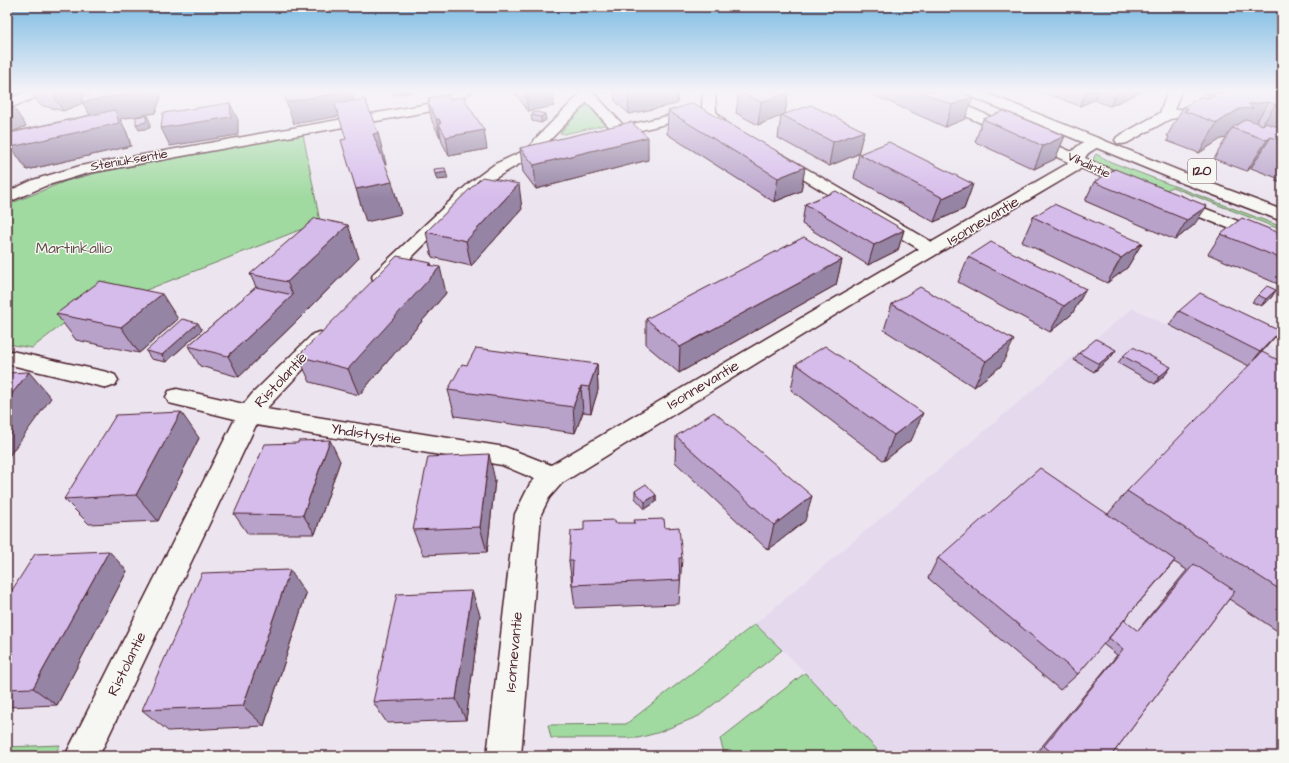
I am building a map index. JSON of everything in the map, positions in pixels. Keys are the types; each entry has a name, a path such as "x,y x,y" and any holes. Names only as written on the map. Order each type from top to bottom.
{"street":[{"name":"Steniuksentie","path":"7,198 39,183 85,168 324,127"},
{"path":"534,151 554,127"},
{"path":"617,127 621,131"},
{"path":"594,137 639,127"},
{"path":"726,127 732,130"},
{"name":"Vihdintie","path":"1002,127 1155,194 1282,244"},
{"name":"Vihdintie","path":"1058,127 1282,216"},
{"name":"120","path":"1089,127 1282,201"},
{"path":"1122,140 1146,127"},
{"name":"Isonnevantie","path":"504,756 528,514 539,490 553,476 669,405 1074,167 1080,152 1096,142"},
{"path":"366,292 476,184 487,176 534,151 563,144"},
{"path":"768,151 933,250"},
{"name":"Ristolantie","path":"82,756 249,415 272,387 335,324"},
{"path":"7,357 108,380"},
{"name":"Yhdistystie","path":"177,397 236,410 249,415 505,456 553,476"}],"shaded area":[{"path":"1133,308 1248,366 1268,345 1280,352 1282,350 1282,756 883,756 790,657 755,624 1054,372"}],"green space":[{"path":"566,127 598,127 564,134 560,133"},
{"name":"Martinkallio","path":"303,134 320,222 67,321 32,348 7,344 7,205 66,181 97,173"},
{"path":"1096,154 1111,162 1282,227 1282,230 1172,187 1163,192 1092,161"},
{"path":"755,624 782,650 699,716 657,733 638,738 551,738 548,725 626,724"},
{"path":"805,673 883,756 725,756 720,739"},
{"path":"60,745 54,756 7,756 7,747"}],"building":[{"path":"39,127 103,127 11,147 10,133"},
{"path":"342,127 376,127 378,133 373,134 392,182 356,189 341,140 346,139"},
{"path":"440,127 482,127 484,130 446,137"},
{"path":"611,127 636,127 648,137 534,165 520,148"},
{"path":"694,127 734,127 805,167 778,178"},
{"path":"804,127 855,127 864,131 833,142"},
{"path":"1000,127 1042,127 1065,136 1043,146"},
{"path":"1234,127 1277,127 1282,128 1282,141 1271,137 1267,140 1232,128"},
{"path":"889,142 973,184 943,198 859,154"},
{"path":"445,168 446,172 435,174 434,169"},
{"path":"1115,169 1207,206 1187,220 1094,182"},
{"path":"482,177 519,184 466,241 426,232"},
{"path":"836,191 904,230 874,245 805,204"},
{"path":"1054,204 1142,243 1121,258 1033,217"},
{"path":"315,218 348,225 287,282 250,274"},
{"path":"1242,218 1282,234 1282,259 1221,234"},
{"path":"804,237 842,260 680,347 646,319"},
{"path":"991,242 1086,289 1064,306 968,257"},
{"path":"397,256 431,263 429,265 440,267 348,369 298,356"},
{"path":"100,281 162,294 121,327 56,314"},
{"path":"1267,286 1276,290 1266,299 1258,295"},
{"path":"256,287 293,295 228,356 188,346"},
{"path":"920,287 1014,340 986,361 892,304"},
{"path":"1200,293 1280,331 1260,352 1179,311"},
{"path":"182,319 198,323 162,355 146,351"},
{"path":"1096,339 1116,350 1099,364 1079,353"},
{"path":"825,346 923,413 894,435 796,364"},
{"path":"1133,347 1171,367 1160,376 1123,356"},
{"path":"476,348 597,364 589,387 581,386 573,407 448,390 462,364 467,365"},
{"path":"1262,352 1282,362 1282,591 1127,491"},
{"path":"29,372 7,400 7,373"},
{"path":"181,412 136,495 64,499 116,415"},
{"path":"714,412 812,496 774,525 676,436"},
{"path":"330,440 303,515 234,514 265,444"},
{"path":"489,454 480,527 413,530 428,457"},
{"path":"1040,468 1175,560 1078,674 938,558"},
{"path":"646,484 656,495 645,502 635,491"},
{"path":"664,519 665,528 679,527 682,558 679,558 680,580 572,585 573,561 569,561 571,531 584,530 584,521 615,520 615,523 635,523 634,520"},
{"path":"109,551 33,688 7,689 7,598 35,554"},
{"path":"1194,564 1235,591 1111,756 1056,756 1044,746 1123,649 1109,638 1124,620 1138,631"},
{"path":"290,570 243,706 142,710 202,573"},
{"path":"472,591 456,699 373,702 397,594"}]}
